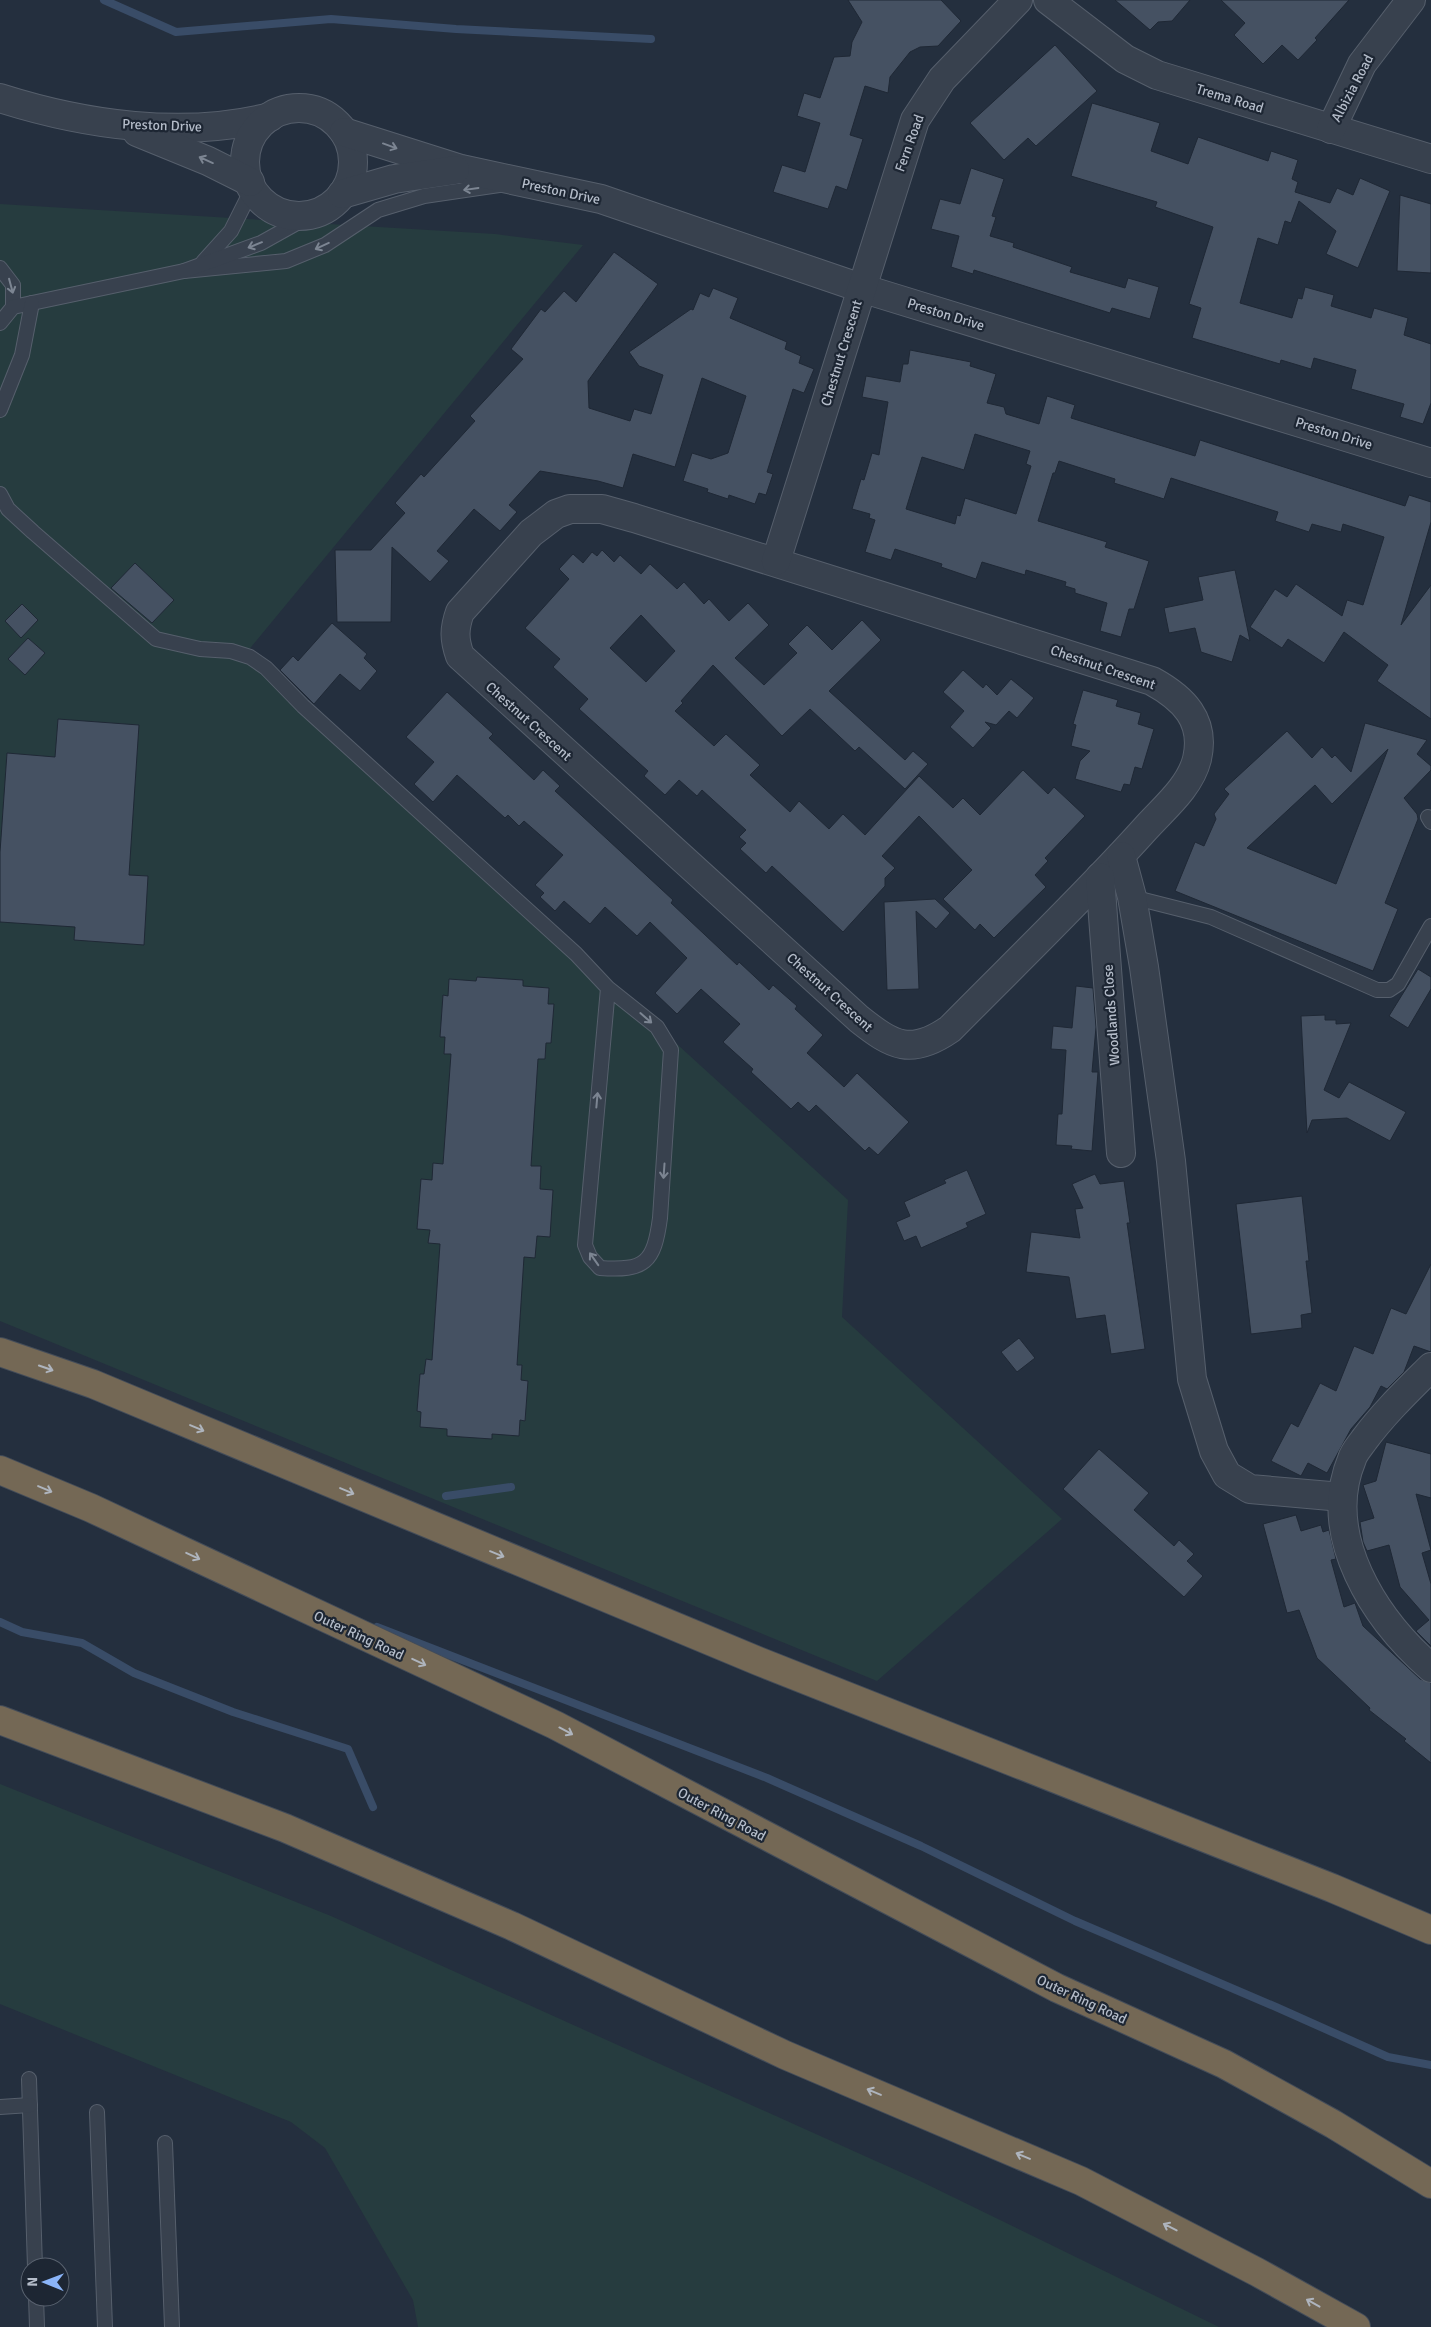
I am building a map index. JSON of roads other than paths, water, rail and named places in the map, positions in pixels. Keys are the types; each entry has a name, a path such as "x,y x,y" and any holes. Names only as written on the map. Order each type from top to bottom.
{"highway":[{"path":"0,1352 93,1384 758,1661 1332,1888 1431,1930"},
{"name":"Outer Ring Road","path":"0,1470 91,1508 555,1725 1057,1988 1224,2064 1333,2124 1431,2184"},
{"path":"0,1720 294,1832 512,1926 785,2054 1081,2181 1257,2272 1356,2327"}],"street":[{"name":"Fern Road","path":"861,288 914,120 942,79 1018,0"},
{"name":"Trema Road","path":"1048,0 1126,59 1157,75 1431,159"},
{"name":"Albizia Road","path":"1331,129 1362,64 1411,0"},
{"name":"Preston Drive","path":"0,98 34,109 114,123 186,128 219,127 270,117"},
{"name":"Preston Drive","path":"293,108 311,109 328,116 344,132 350,144 353,161 350,179 342,194 329,206 313,214 296,216 279,212 263,202 251,186 246,173 245,155 251,137 261,123 270,117 276,112 293,108"},
{"name":"Preston Drive","path":"114,123 208,161 251,186"},
{"name":"Preston Drive","path":"344,132 461,169 601,199 861,288 1431,463"},
{"name":"Preston Drive","path":"342,194 394,179 461,169"},
{"name":"Chestnut Crescent","path":"776,561 861,288"},
{"name":"Chestnut Crescent","path":"570,509 602,509 776,561 1152,682 1168,690 1185,703 1193,717 1199,739 1197,758 1191,776 1121,856 950,1029 933,1041 908,1045 883,1038 858,1019 471,668 460,656 454,641 454,628 460,612 474,595 542,523 556,514 570,509"},
{"path":"1121,856 1132,897 1144,967 1171,1161 1192,1379 1214,1451 1227,1475 1250,1489 1342,1497"},
{"name":"Woodlands Close","path":"1100,877 1121,1153"},
{"path":"1431,1368 1380,1417 1352,1458 1342,1497 1341,1517 1353,1559 1372,1603 1410,1650 1431,1668"}],"lane":[{"path":"0,323 14,307 32,303 184,271 286,261 325,245 378,210 424,196 520,182"},
{"path":"203,262 231,231 251,186"},
{"path":"184,271 203,262 261,243 313,214"},
{"path":"0,268 13,285 14,307"},
{"path":"0,410 22,354 32,303"},
{"path":"0,494 8,509 156,639 200,649 231,651 250,658 266,668 303,706 576,954 608,988 657,1027 671,1050 671,1082 657,1242 648,1258 638,1266 626,1270 600,1268 590,1257 586,1245 608,988"},
{"path":"1132,897 1211,917 1378,990 1389,990 1398,984 1431,926"},
{"path":"29,2079 35,2257"},
{"path":"0,2106 30,2105"},
{"path":"96,2112 105,2327"},
{"path":"165,2143 172,2327"},
{"path":"36,2307 37,2327"}],"waterway":[{"path":"104,0 176,32 331,19 456,29 651,39"},
{"path":"446,1496 511,1487"},
{"path":"0,1622 22,1632 82,1643 134,1673 233,1712 348,1749 373,1807"},
{"path":"377,1627 767,1778 921,1846 1075,1921 1388,2057 1431,2065"}]}
